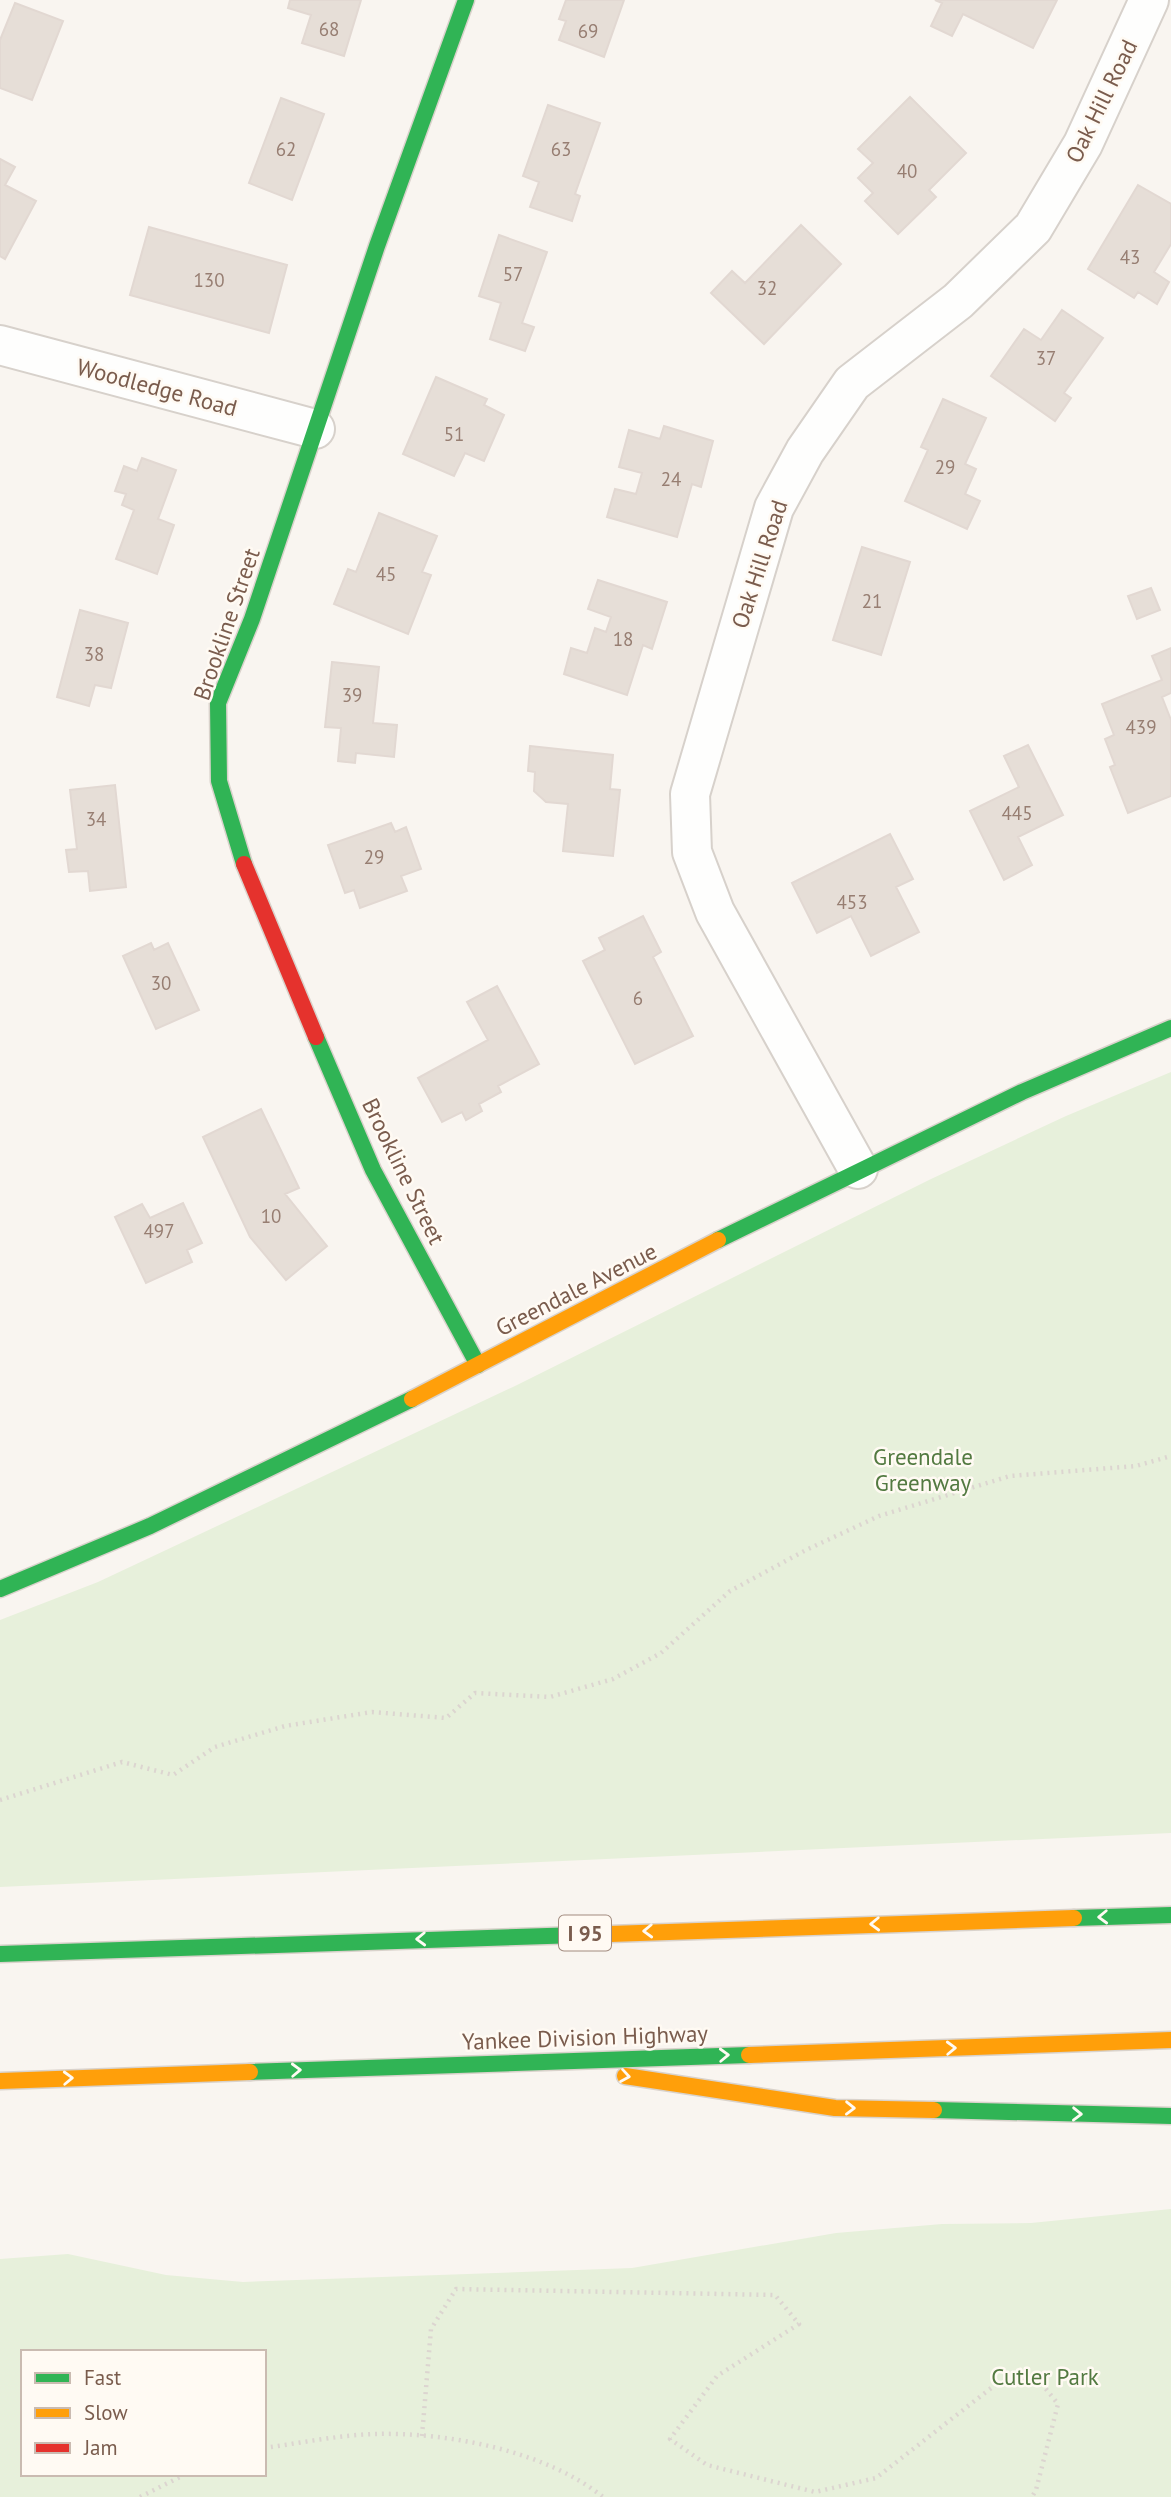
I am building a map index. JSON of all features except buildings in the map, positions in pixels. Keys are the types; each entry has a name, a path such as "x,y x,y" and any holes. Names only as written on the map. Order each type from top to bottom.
{"main road":[{"name":"Brookline Street","path":"466,0 315,429 252,619 218,703 219,781 247,879 373,1170 478,1365"},
{"name":"Greendale Avenue","path":"0,1589 236,1486 858,1169 1049,1078 1171,1028"},
{"name":"I 95","path":"0,1954 1171,1915"},
{"name":"Yankee Division Highway","path":"0,2081 1171,2040"},
{"path":"533,2062 835,2108 1171,2116"}],"street":[{"name":"Oak Hill Road","path":"858,1169 715,912 702,882 692,852 688,821 696,764 774,508 805,451 852,383 958,301 1033,228 1083,144 1149,0"},
{"name":"Woodledge Road","path":"0,345 315,429"}],"path":[{"path":"0,1800 122,1762 173,1775 215,1747 285,1726 372,1712 446,1718 475,1693 550,1697 613,1679 661,1653 730,1591 806,1549 879,1516 1010,1476 1136,1466 1171,1456"},
{"path":"422,2436 431,2329 456,2289 775,2295 799,2324 717,2376 670,2439 707,2465 815,2492 876,2477 995,2385 1038,2379 1058,2404 1032,2497"},
{"path":"266,2448 375,2434 422,2436 504,2449 545,2465 603,2497"},
{"path":"140,2497 182,2476"}],"green space":[{"name":"Greendale Greenway","path":"1171,1072 1171,1833 0,1887 0,1620 98,1582 515,1386 931,1179 1066,1116"},
{"name":"Cutler Park","path":"1171,2209 1171,2497 0,2497 0,2259 68,2254 166,2275 243,2282 632,2268 836,2233 942,2224 1031,2223"}],"traffic: fast":[{"path":"244,864 219,781 218,703 252,619 377,246 466,0"},
{"path":"718,1240 1022,1092 1171,1028"},
{"path":"316,1037 373,1170 478,1365"},
{"path":"0,1589 150,1526 412,1399"},
{"path":"1074,1918 1171,1915"},
{"path":"0,1954 610,1934"},
{"path":"250,2072 749,2055"},
{"path":"934,2110 1171,2116"}],"traffic: slow":[{"path":"412,1399 718,1240"},
{"path":"610,1934 1074,1918"},
{"path":"749,2055 1171,2040"},
{"path":"0,2081 250,2072"},
{"path":"625,2076 835,2108 934,2110"}],"traffic: jam":[{"path":"244,864 316,1037"}]}
